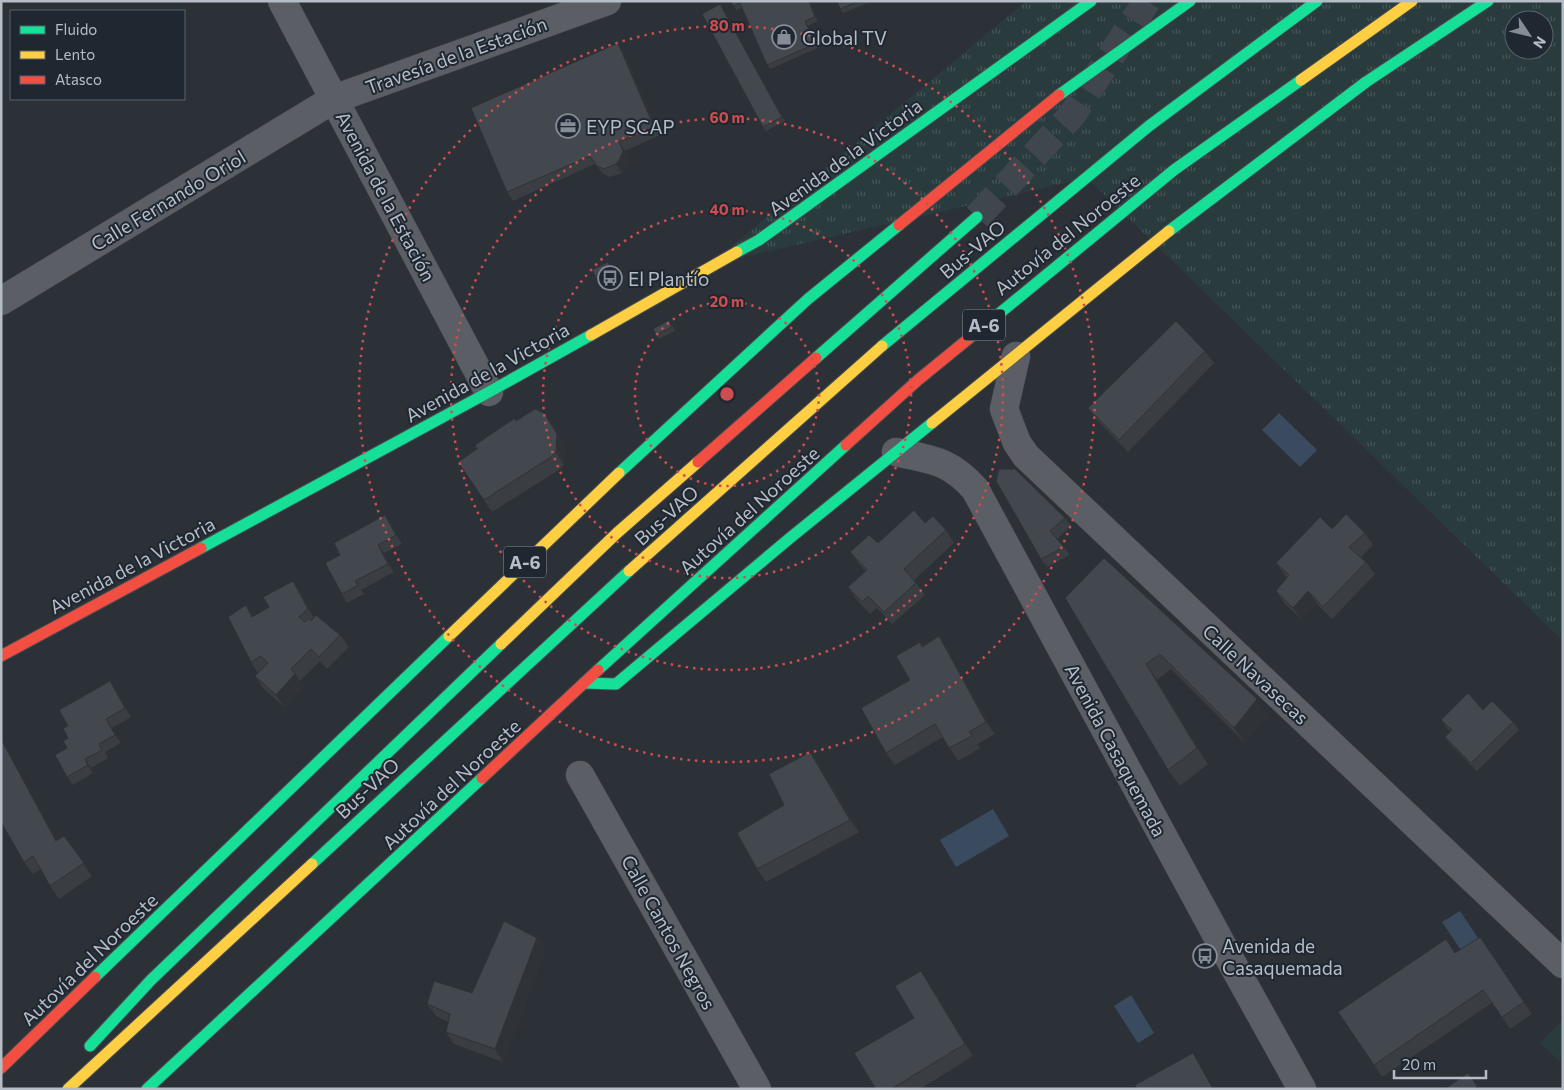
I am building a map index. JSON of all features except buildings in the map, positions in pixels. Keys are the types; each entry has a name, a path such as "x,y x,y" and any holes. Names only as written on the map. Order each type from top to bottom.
{"main road":[{"name":"Avenida de la Victoria","path":"1,656 489,392 759,240 1092,1"},
{"name":"Autovía del Noroeste","path":"1,1068 580,509 808,299 1074,83 1190,1"},
{"name":"Bus-VAO","path":"68,1089 619,580 884,344 1149,126 1317,1"},
{"name":"Autovía del Noroeste","path":"147,1089 584,683 918,380 1174,170 1412,1"},
{"path":"584,683 616,684 790,538 1180,222 1366,82 1488,1"},
{"name":"Avenida de la Victoria","path":"972,88 1025,34"},
{"path":"83,1053 151,980 617,533 977,217"}],"street":[{"name":"Avenida de la Estación","path":"282,1 489,392"},
{"name":"Travesía de la Estación","path":"334,98 607,1"},
{"name":"Calle Fernando Oriol","path":"1,301 334,98"},
{"name":"Calle Navasecas","path":"1016,356 1004,409 1017,444 1026,456 1563,964"},
{"name":"Avenida Casaquemada","path":"896,452 940,462 953,468 975,489 1222,946 1302,1089"},
{"name":"Calle Cantos Negros","path":"580,775 757,1089"}],"green space":[{"path":"1026,1 1563,1 1563,641 1087,178 709,265"},
{"path":"1563,1020 1563,1064 1540,1043"}],"water":[{"path":"1279,413 1317,450 1300,467 1262,430"},
{"path":"993,809 1009,836 956,867 940,840"},
{"path":"1460,911 1480,941 1463,953 1442,922"},
{"path":"1131,995 1154,1033 1138,1043 1114,1006"}],"tunnel":[{"path":"977,217 1072,115 1147,1"}],"traffic: fast":[{"path":"737,252 759,240 1091,1"},
{"path":"1059,95 1190,1"},
{"path":"882,346 1149,126 1317,1"},
{"path":"1169,231 1366,82 1488,1"},
{"path":"989,322 1174,170 1301,80"},
{"path":"816,358 977,217"},
{"path":"619,473 808,299 899,225"},
{"path":"201,548 591,335"},
{"path":"584,683 616,684 790,538 932,423"},
{"path":"598,670 846,445"},
{"path":"312,864 629,571"},
{"path":"95,977 449,636"},
{"path":"90,1046 151,980 501,644"},
{"path":"147,1089 482,778"}],"traffic: slow":[{"path":"1301,80 1412,1"},
{"path":"932,423 1169,231"},
{"path":"591,335 737,252"},
{"path":"629,571 882,346"},
{"path":"501,644 617,533 698,462"},
{"path":"449,636 619,473"},
{"path":"68,1089 312,864"}],"traffic: jam":[{"path":"899,225 1059,95"},
{"path":"846,445 918,380 989,322"},
{"path":"698,462 816,358"},
{"path":"1,656 201,548"},
{"path":"482,778 598,670"},
{"path":"1,1068 95,977"}],"place":[{"name":"Global TV","path":"784,37"},
{"name":"EYP SCAP","path":"568,126"},
{"name":"El Plantío","path":"610,278"},
{"name":"Avenida de Casaquemada","path":"1205,956"}]}
